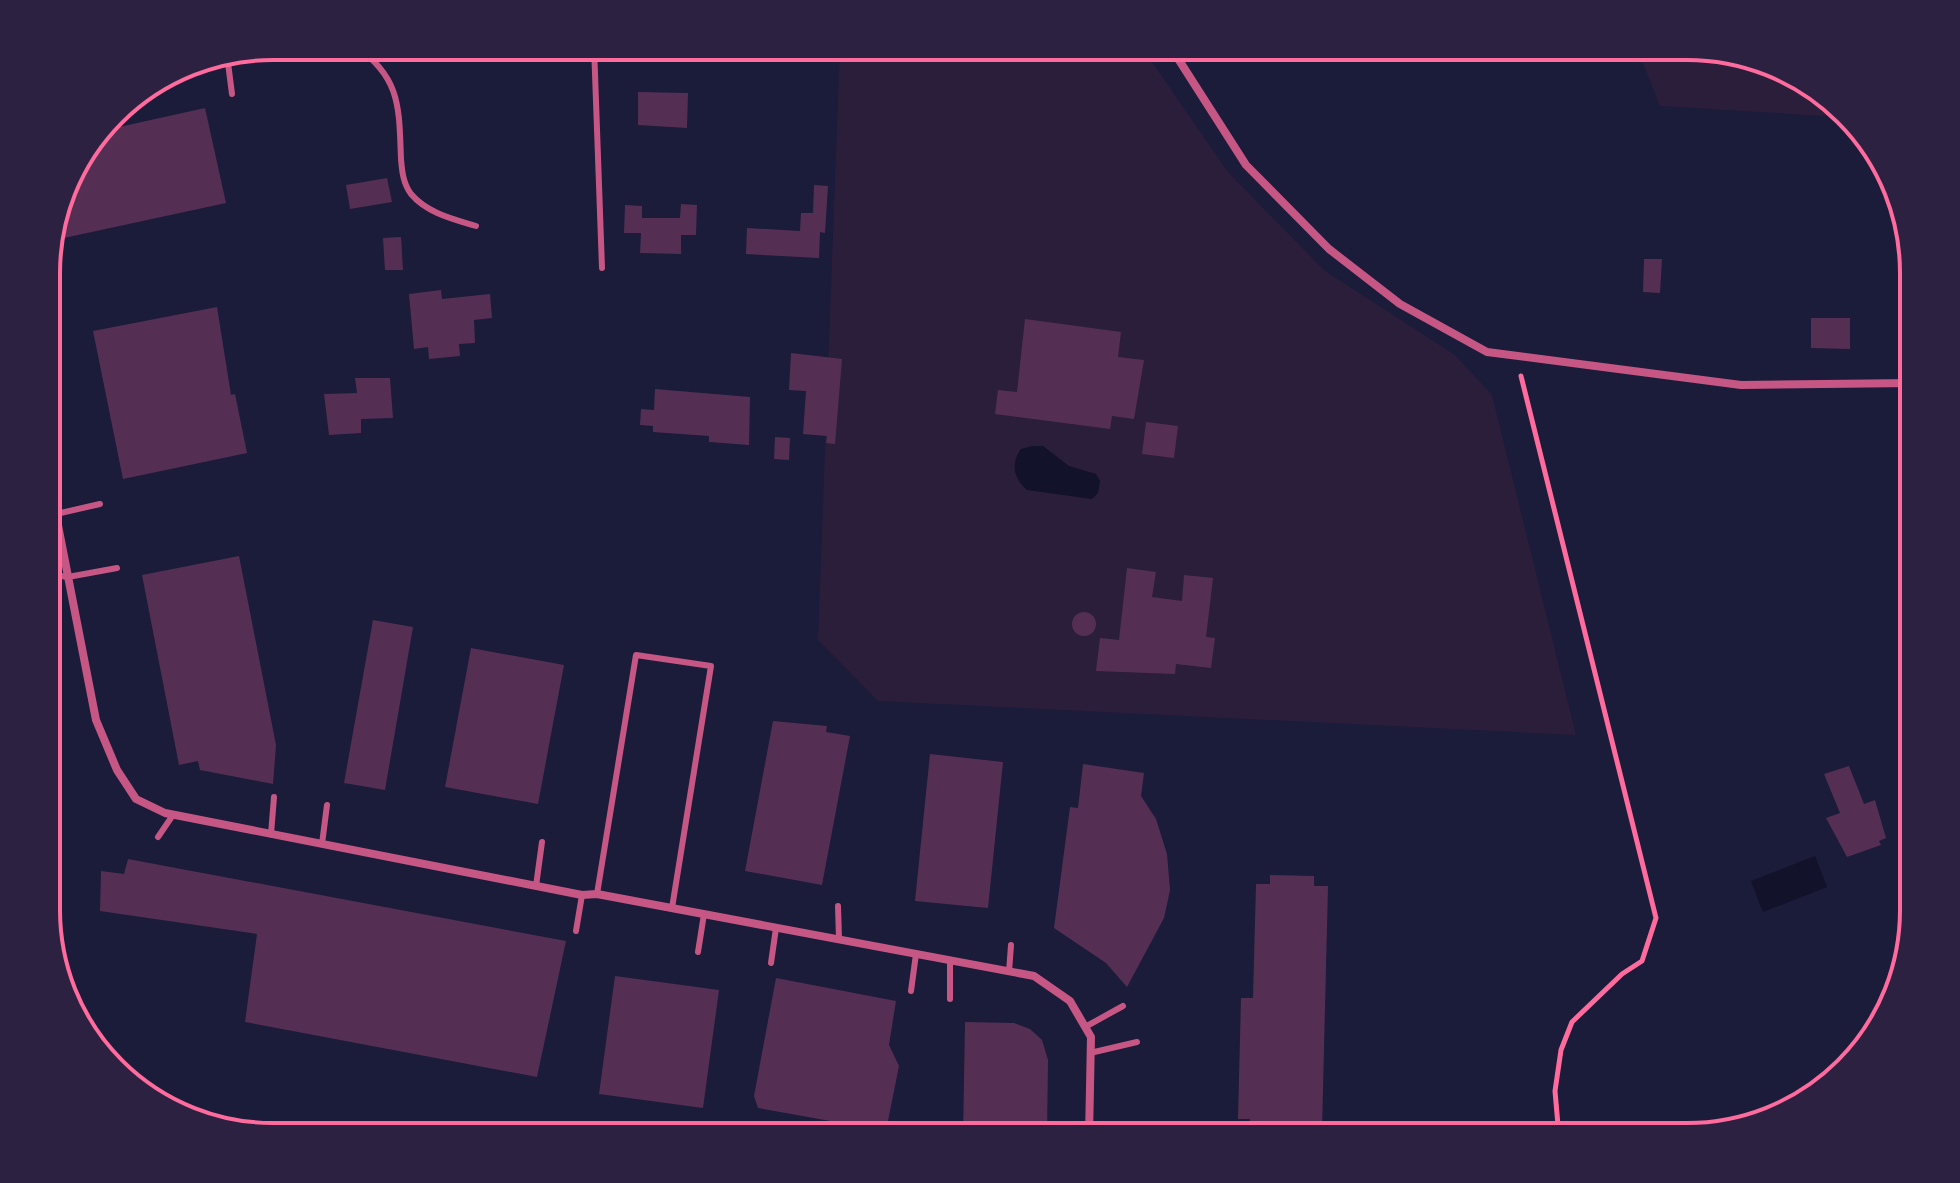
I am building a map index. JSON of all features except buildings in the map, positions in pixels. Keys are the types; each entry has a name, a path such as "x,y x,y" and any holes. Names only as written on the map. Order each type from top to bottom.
{"street":[{"path":"1179,60 1246,165 1329,249 1400,304 1487,352 1741,385 1900,383"},
{"path":"60,535 96,720 117,770 136,799 173,815 582,895 597,894 1034,976 1070,1001 1091,1037 1089,1123"}],"lane":[{"path":"371,60 394,87 399,106 404,181 412,194 426,207 448,218 476,226"},
{"path":"594,60 602,268"},
{"path":"228,65 232,94"},
{"path":"60,513 100,504"},
{"path":"60,576 117,568"},
{"path":"597,894 636,655 711,666 672,908"},
{"path":"271,834 274,797"},
{"path":"322,844 327,805"},
{"path":"158,837 173,815"},
{"path":"536,886 542,842"},
{"path":"576,931 582,895"},
{"path":"838,906 839,939"},
{"path":"698,952 704,914"},
{"path":"771,963 776,928"},
{"path":"1009,972 1011,945"},
{"path":"911,991 916,954"},
{"path":"950,961 950,999"},
{"path":"1085,1027 1123,1006"},
{"path":"1090,1053 1137,1042"}],"path":[{"path":"1516,356 1656,918 1642,961 1622,974 1572,1022 1561,1050 1555,1091 1558,1123"}],"shaded area":[{"path":"839,60 1151,60 1228,172 1325,271 1455,355 1492,395 1576,735 878,701 818,640"},
{"path":"1642,60 1687,60 1742,67 1794,88 1831,116 1660,106"},
{"path":"1043,446 1069,466 1096,474 1100,481 1098,493 1092,499 1027,490 1016,476 1015,466 1021,449"},
{"path":"1815,856 1827,887 1763,912 1751,881"}]}
